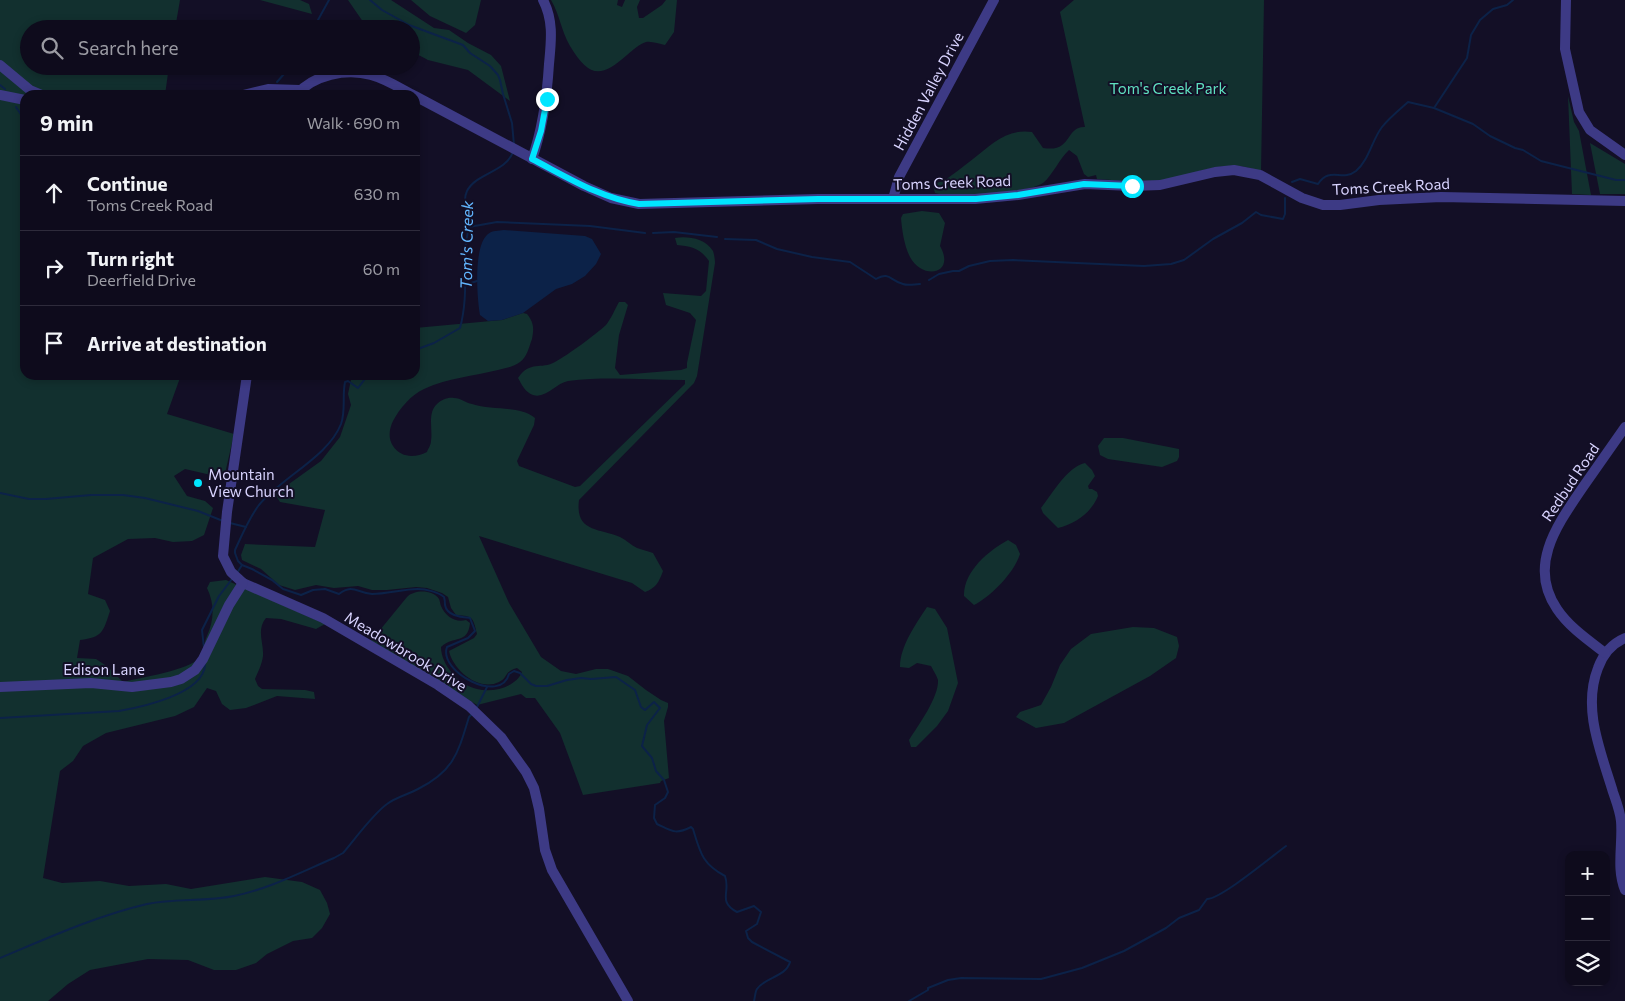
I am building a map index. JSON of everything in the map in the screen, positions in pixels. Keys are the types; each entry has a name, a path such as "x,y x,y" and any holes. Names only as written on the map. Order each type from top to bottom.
{"street":[{"path":"532,159 546,110 551,35 550,21 543,0"},
{"name":"Hidden Valley Drive","path":"892,199 898,177 994,0"},
{"path":"1566,0 1565,48 1580,115 1593,132 1625,156"},
{"path":"0,65 30,90"},
{"name":"Toms Creek Road","path":"301,90 321,78 332,75"},
{"name":"Toms Creek Road","path":"372,75 402,90"},
{"path":"264,90 278,90"},
{"path":"0,95 20,99"},
{"name":"Toms Creek Road","path":"420,99 601,194 639,204 986,198 1084,184 1151,186 1215,172 1234,170 1260,175 1302,198 1323,205 1441,197 1625,201"},
{"name":"Meadowbrook Drive","path":"246,380 227,512 224,556 230,572 243,584 323,618 438,685 469,706 501,737 526,772 534,788 545,850 552,870 628,1001"},
{"name":"Redbud Road","path":"1605,653 1571,625 1556,607 1548,588 1545,560 1550,540 1560,521 1625,428"},
{"name":"Edison Lane","path":"0,687 91,683 132,687 172,682 181,679 194,670 203,659 230,605 243,584"},
{"path":"1625,638 1612,645 1605,653 1598,666 1592,687 1592,715 1622,809 1621,871 1625,890"}],"green space":[{"path":"0,0 180,0 177,20 20,20 20,75 168,75 166,90 20,90 20,380 179,380 167,414 234,434 224,478 185,469 174,476 187,496 205,501 213,508 204,535 192,541 173,542 155,538 128,539 93,558 88,594 105,600 110,611 106,624 98,635 80,640 77,658 96,659 108,667 123,682 175,670 194,662 200,656 211,624 213,612 207,588 210,582 226,580 325,624 316,629 281,619 266,618 261,627 263,656 255,679 258,686 262,689 314,692 315,699 277,696 246,708 230,710 222,704 216,691 207,688 194,707 175,716 106,733 83,746 73,761 60,771 43,878 62,883 100,881 129,886 166,884 191,889 265,877 302,882 320,890 330,914 322,928 312,938 293,941 267,954 256,963 236,970 214,970 188,960 148,959 90,970 68,984 48,1001 0,1001"},
{"path":"260,0 300,0 309,4 312,14"},
{"path":"348,0 391,0 434,28 449,30 491,55 501,66 510,101 468,70 428,60 420,56 420,20 362,20"},
{"path":"411,0 481,0 475,25 466,33 430,16"},
{"path":"551,0 618,0 617,5 622,7 625,0 640,0 637,7 639,18 643,18 666,0 677,0 674,32 665,45 651,42 643,43 618,63 602,71 596,71 589,69 583,64 570,46"},
{"name":"Tom's Creek Park","path":"1074,0 1264,0 1261,172 1236,166 1224,166 1176,178 1155,181 1097,179 1096,175 1088,177 1084,174 1077,156 1069,150 1046,180 1034,187 990,194 958,195 935,193 933,186 936,183 944,181 993,143 1007,135 1023,131 1032,132 1043,148 1053,148 1059,147 1064,143 1074,131 1085,127 1060,12"},
{"path":"1568,96 1574,122 1579,131 1591,195 1572,194"},
{"path":"1590,143 1625,164 1625,194 1600,194"},
{"path":"922,211 939,213 945,223 940,246 944,255 944,263 936,271 922,269 916,265 910,257 905,243 901,218 903,214"},
{"path":"685,237 701,241 713,251 715,263 697,376 694,383 579,500 579,510 584,523 596,530 620,537 637,548 653,553 663,571 658,581 652,589 645,592 632,583 479,536 509,603 541,657 561,671 576,674 596,669 608,669 628,676 646,690 668,703 664,721 669,778 660,783 583,795 560,733 535,698 526,698 521,694 477,705 371,641 407,597 418,592 432,593 439,599 443,610 448,616 454,620 466,620 470,623 469,630 463,637 450,641 441,647 444,661 452,673 470,687 483,690 503,688 515,682 522,672 517,668 510,671 499,682 491,684 475,682 461,672 451,658 449,651 474,638 477,634 473,621 469,617 456,615 451,608 448,597 427,588 416,587 372,590 358,586 334,588 316,585 295,590 279,585 261,569 242,560 241,555 245,544 315,547 325,510 280,502 275,494 321,461 340,437 351,405 348,394 351,380 420,380 420,328 502,320 523,313 529,317 533,329 528,352 518,364 442,382 424,389 410,398 399,411 391,427 390,440 396,450 408,456 427,452 431,442 431,417 434,408 445,399 457,398 480,406 522,411 535,418 534,425 517,461 519,466 575,487 580,486 685,384 685,380 611,378 568,381 538,396 528,392 518,378 522,372 531,367 550,364 567,355 606,325 619,302 625,302 628,305 619,335 615,368 620,375 687,368 696,320 690,313 666,305 663,293 701,296 706,291 709,261 695,249 677,245 675,238"},
{"path":"1104,438 1123,438 1179,449 1179,457 1177,461 1162,467 1108,459 1100,455 1098,446"},
{"path":"1085,463 1095,476 1088,486 1089,489 1097,492 1098,496 1091,508 1082,517 1058,528 1043,513 1041,508 1066,475"},
{"path":"1008,540 1016,545 1020,554 1013,569 988,596 974,605 964,596 965,587 972,571 985,556"},
{"path":"927,607 935,609 947,628 958,683 948,711 937,726 916,747 911,747 909,740 932,703 938,680 931,666 917,663 909,668 900,667 903,651 909,636"},
{"path":"1133,627 1154,628 1177,637 1179,646 1176,658 1150,676 1064,723 1036,728 1016,717 1020,712 1041,705 1060,665 1071,649 1091,634"}],"water":[{"path":"504,230 585,236 592,239 601,254 596,264 585,276 572,284 556,289 523,313 502,320 488,321 480,315 477,285 478,260 483,240 488,234"}],"waterway":[{"path":"318,20 329,0"},
{"name":"Tom's Creek","path":"370,0 382,10 400,20"},
{"path":"1434,108 1467,58 1471,35 1480,20 1493,9 1507,5 1513,0"},
{"name":"Tom's Creek","path":"420,29 463,45 470,53 490,66 498,75 512,123 514,145"},
{"path":"277,82 283,75"},
{"path":"0,85 5,89"},
{"path":"1292,182 1300,179 1318,184 1327,176 1346,175 1356,171 1367,156 1382,127 1408,102 1434,108 1473,124 1490,136 1523,150 1541,161 1616,180 1625,180"},
{"path":"16,107 20,113"},
{"name":"Tom's Creek","path":"420,348 434,343 460,328 464,306 468,230 465,204 467,191 477,180 504,164 513,152"},
{"path":"929,280 939,274 959,271 969,266 990,261 1013,260 1144,266 1171,264 1184,260 1256,212 1261,215 1283,219 1285,214 1285,198"},
{"path":"469,227 497,222 590,226 645,233"},
{"path":"653,233 674,232 717,237"},
{"path":"725,239 756,240 777,249 812,257 850,262 876,279 887,276 905,285 920,284"},
{"path":"465,285 477,281"},
{"name":"Tom's Creek","path":"364,380 358,388 348,381 345,382 341,424 335,436 326,447 280,485 255,510 235,550 238,561 242,565 272,580 283,589 301,595 313,590 325,589 339,594 348,589 372,594 418,589 439,594 444,597 448,612 470,618 475,631 468,638 447,647 447,657 452,666 461,675 483,686 495,686 504,683 509,674 514,671 520,673 531,684 536,686 547,686 581,678 616,677 635,690 641,707 645,710 654,702 660,708 647,725 642,746 652,758 656,771 664,780 668,792 665,798 655,805 654,818 657,824 674,831 681,831 691,827 693,829 703,857 711,867 725,876 726,900 731,908 737,912 754,906 761,912 757,924 746,931 748,938 790,962 784,971 765,982 756,990 754,1001"},
{"path":"0,493 29,499 123,495 145,498 198,511 223,521"},
{"path":"230,523 246,527"},
{"path":"237,573 242,565"},
{"path":"204,648 202,630 219,596 232,579"},
{"path":"0,718 119,711 142,706 170,697 194,684 202,675 205,665"},
{"path":"477,707 487,687"},
{"path":"0,958 72,928 128,909 158,902 223,898 247,893 285,880 334,858 343,853 370,820 387,804 430,782 447,768 458,751 469,717 473,713"},
{"path":"909,1001 928,990 928,988 948,980 961,978 1041,979 1082,968 1124,951 1166,928 1179,918 1199,910 1207,899 1234,885 1286,846"}],"place":[{"name":"Mountain View Church","path":"198,483"}],"route":[{"path":"547,99 538,144 532,159 601,194 639,204 818,199 959,200 1018,195 1084,184 1132,186"}]}
